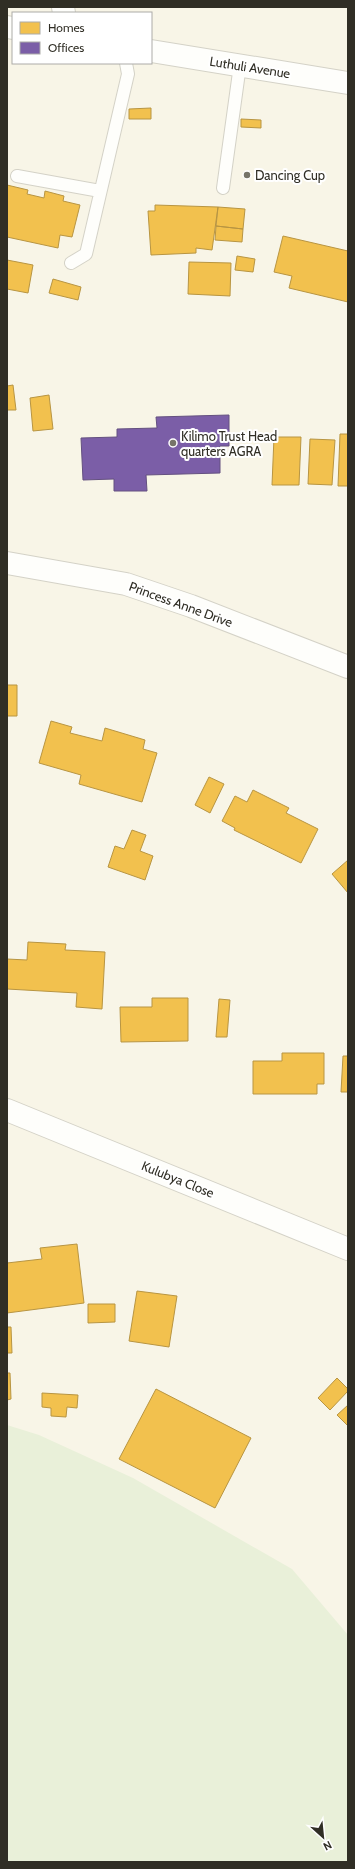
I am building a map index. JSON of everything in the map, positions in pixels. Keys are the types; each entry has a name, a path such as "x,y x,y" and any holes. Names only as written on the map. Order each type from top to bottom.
{"street":[{"name":"Luthuli Avenue","path":"152,51 348,83"},
{"name":"Princess Anne Drive","path":"7,563 126,584 191,606 348,666"},
{"name":"Kulubya Close","path":"7,1110 348,1249"}],"lane":[{"path":"71,263 86,254 128,74 126,64"},
{"path":"223,188 240,65"},
{"path":"17,176 100,191"}],"green space":[{"path":"7,1425 39,1435 133,1478 292,1569 348,1635 348,1862 7,1862"}],"building: Homes":[{"path":"151,108 151,119 129,119 129,109"},
{"path":"241,119 261,120 261,128 241,127"},
{"path":"7,185 28,190 27,194 44,198 45,191 64,196 63,201 80,205 72,237 60,235 58,248 7,237"},
{"path":"155,205 218,207 212,250 196,248 196,253 151,255 148,211 155,211"},
{"path":"218,207 245,209 243,229 216,226"},
{"path":"216,226 243,229 242,242 215,240"},
{"path":"283,236 348,251 348,302 289,288 292,276 274,272"},
{"path":"237,256 255,259 253,272 235,270"},
{"path":"7,260 33,265 28,293 7,289"},
{"path":"189,262 231,263 230,296 188,294"},
{"path":"53,279 81,287 78,300 49,293"},
{"path":"13,385 16,410 7,410 7,386"},
{"path":"49,395 53,429 33,431 30,398"},
{"path":"340,434 348,434 348,486 338,486"},
{"path":"274,437 301,437 299,485 272,485"},
{"path":"310,439 335,440 332,485 308,484"},
{"path":"7,685 17,685 17,716 7,716"},
{"path":"51,721 72,727 70,733 102,741 105,728 145,740 143,749 157,753 142,802 79,784 81,775 39,763"},
{"path":"209,777 224,784 210,813 195,805"},
{"path":"253,790 289,808 286,813 318,829 301,863 234,830 235,828 222,821 235,796 247,802"},
{"path":"132,830 146,835 140,851 153,856 145,880 108,867 115,846 124,849"},
{"path":"348,860 348,893 332,874"},
{"path":"28,942 66,944 65,950 105,952 102,1009 76,1007 77,993 7,989 7,959 27,960"},
{"path":"152,998 188,998 188,1041 121,1042 120,1007 152,1007"},
{"path":"219,999 230,1000 227,1037 216,1037"},
{"path":"282,1053 324,1053 324,1084 317,1084 317,1094 253,1094 253,1061 282,1061"},
{"path":"343,1056 348,1056 348,1092 341,1092"},
{"path":"77,1244 84,1303 7,1313 7,1263 42,1259 40,1248"},
{"path":"137,1291 177,1296 169,1347 129,1341"},
{"path":"88,1304 115,1304 115,1322 88,1323"},
{"path":"7,1327 11,1327 12,1353 7,1353"},
{"path":"7,1373 10,1373 11,1399 7,1400"},
{"path":"337,1378 348,1389 348,1391 330,1410 318,1398"},
{"path":"156,1389 251,1438 215,1508 119,1459"},
{"path":"42,1393 78,1395 77,1408 67,1407 66,1417 51,1416 51,1408 42,1407"},
{"path":"348,1405 348,1426 337,1415"}],"building: Offices":[{"path":"229,415 229,446 220,446 220,473 146,475 147,491 114,491 114,479 83,480 81,438 117,437 117,429 157,428 156,417"}],"place":[{"name":"Dancing Cup","path":"247,175"},
{"name":"Kilimo Trust Head quarters AGRA","path":"173,443"}]}
